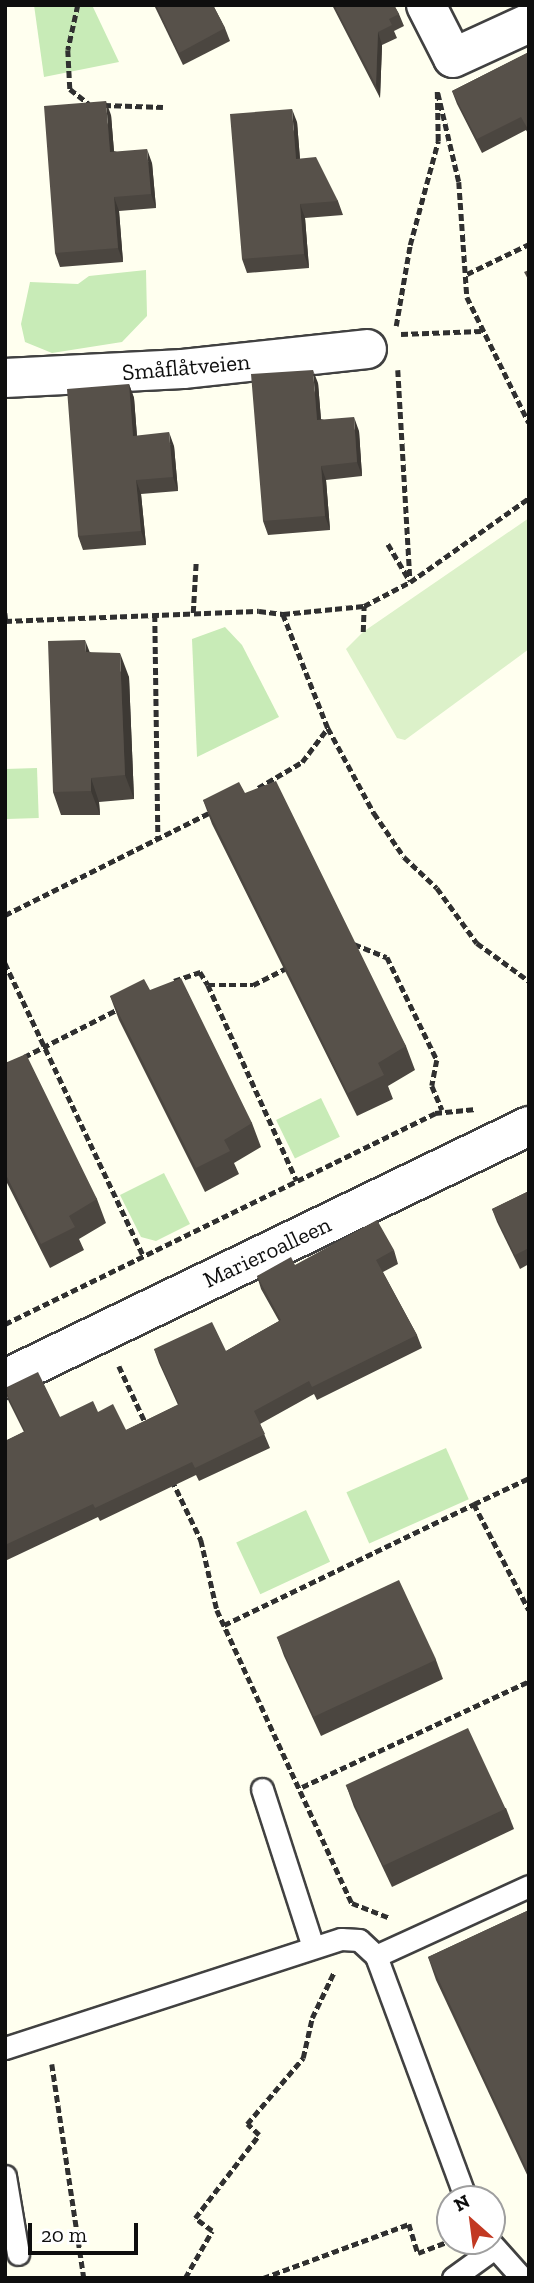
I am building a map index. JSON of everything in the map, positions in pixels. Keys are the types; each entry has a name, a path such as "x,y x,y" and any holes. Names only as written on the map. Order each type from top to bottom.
{"street":[{"path":"426,5 445,73 529,23"},
{"name":"Småflåtveien","path":"5,378 183,369 389,348"},
{"name":"Marieroalleen","path":"5,1379 529,1126"}],"lane":[{"path":"262,1789 313,1947"},
{"path":"376,1956 529,1886"},
{"path":"5,2048 313,1947 341,1939 359,1940 376,1956 461,2185"},
{"path":"5,2176 18,2254"},
{"path":"453,2278 479,2255"},
{"path":"500,2255 522,2278"}],"path":[{"path":"78,5 68,50 70,89 85,104 163,107"},
{"path":"445,73 458,182 467,297 481,331 529,423"},
{"path":"410,582 389,348 401,284 438,141 445,73"},
{"path":"467,274 529,244"},
{"path":"389,348 481,331"},
{"path":"5,613 6,621 193,613 283,614 364,606 410,582 529,498"},
{"path":"388,544 410,582"},
{"path":"193,613 195,561"},
{"path":"363,632 364,606"},
{"path":"283,614 328,728 404,857 437,888 477,943 529,981"},
{"path":"155,615 158,839"},
{"path":"254,790 302,762 328,728"},
{"path":"5,915 218,808"},
{"path":"340,943 364,945 387,957 437,1060 432,1086 442,1110"},
{"path":"5,963 142,1255"},
{"path":"208,985 253,985 290,967"},
{"path":"167,984 200,972 298,1181"},
{"path":"15,1062 131,1003"},
{"path":"5,1324 442,1110 475,1108 494,1143"},
{"path":"102,1331 150,1433"},
{"path":"167,1468 201,1540 224,1625 302,1787 352,1902 394,1920"},
{"path":"224,1625 529,1478"},
{"path":"474,1504 529,1610"},
{"path":"302,1787 529,1681"},
{"path":"185,2278 212,2231 195,2218 259,2135 247,2124 303,2058 312,2018 334,1971"},
{"path":"46,2034 84,2278"},
{"path":"263,2278 409,2224 418,2253 436,2246"}],"green space":[{"path":"34,5 92,5 119,62 44,77"},
{"path":"146,270 147,316 122,342 52,353 25,342 21,324 30,282 78,284 89,276"},
{"path":"529,518 529,649 405,740 397,738 346,649 363,632"},
{"path":"225,627 242,645 279,717 197,757 192,639"},
{"path":"37,768 39,818 7,819 5,769"},
{"path":"321,1098 340,1137 295,1159 276,1120"},
{"path":"164,1173 190,1224 156,1241 141,1237 120,1195"},
{"path":"446,1448 469,1499 369,1543 346,1492"},
{"path":"306,1510 330,1562 260,1594 236,1543"}],"building":[{"path":"156,5 213,5 225,28 179,53"},
{"path":"334,5 394,5 399,14 389,19 392,25 378,32 376,85"},
{"path":"529,52 529,131 521,117 477,139 452,91"},
{"path":"106,101 110,152 147,149 151,194 114,197 118,248 55,253 44,106"},
{"path":"292,109 296,159 316,157 338,201 300,204 304,254 242,259 230,114"},
{"path":"313,370 317,420 354,417 357,462 321,466 325,516 263,521 251,374"},
{"path":"129,384 133,436 169,432 173,477 136,480 141,531 78,536 67,389"},
{"path":"85,640 86,652 120,653 125,775 91,778 91,791 53,792 48,641"},
{"path":"276,781 406,1046 378,1063 384,1075 348,1093 203,800 239,782 245,793"},
{"path":"181,978 252,1123 224,1140 230,1151 196,1168 110,996 144,979 150,990"},
{"path":"26,1054 97,1199 69,1216 75,1227 41,1244 5,1173 5,1063"},
{"path":"529,1191 529,1248 515,1255 492,1209"},
{"path":"377,1220 394,1250 376,1260 417,1335 312,1387 309,1381 254,1411 265,1434 195,1468 192,1462 95,1508 93,1504 5,1545 5,1441 25,1431 5,1388 38,1372 60,1417 93,1401 98,1412 113,1404 126,1430 179,1404 154,1349 212,1322 226,1351 281,1320 257,1276 291,1257 295,1265"},
{"path":"399,1580 436,1660 314,1717 277,1637"},
{"path":"468,1728 506,1809 383,1866 346,1785"},
{"path":"529,1910 527,2009 529,2174 428,1957"}]}
